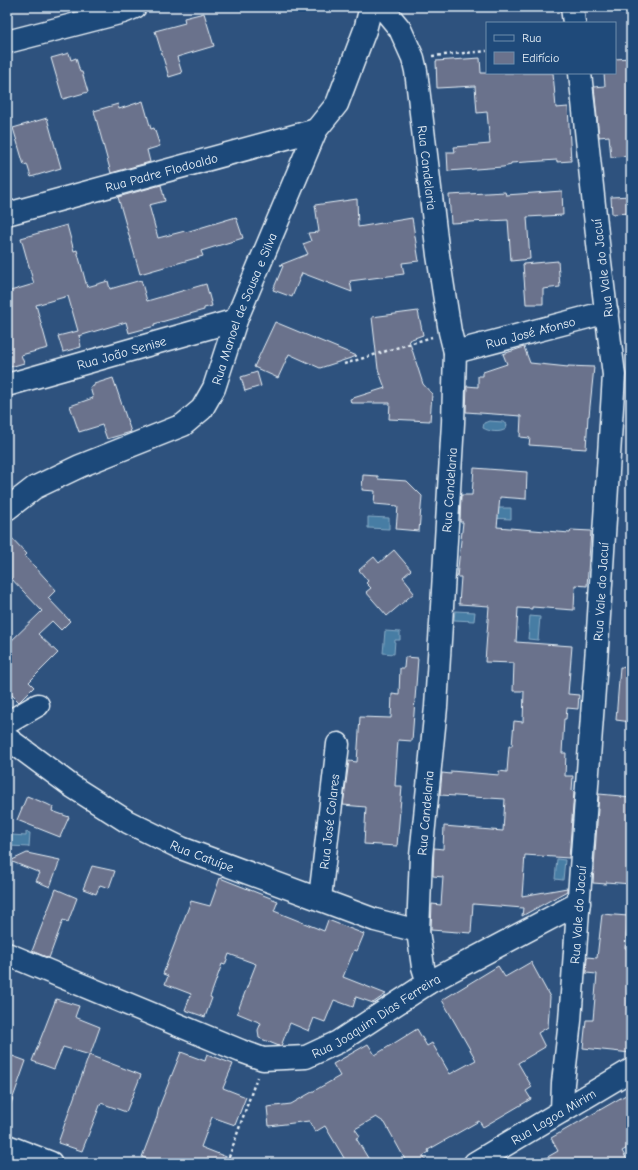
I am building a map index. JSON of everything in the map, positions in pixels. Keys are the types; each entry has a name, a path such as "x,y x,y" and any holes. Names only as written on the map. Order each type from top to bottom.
{"street":[{"path":"7,42 123,12 135,7"},
{"name":"Rua Manoel de Sousa e Silva","path":"7,509 34,488 80,466 183,425 202,409 214,388 236,320 316,130 337,104 365,30 371,7"},
{"name":"Rua Candelaria","path":"382,7 400,29 413,58 418,79 438,255 452,342 454,422 436,707 421,856 418,931 423,967 428,983"},
{"path":"572,7 574,22"},
{"name":"Rua Vale do Jacuí","path":"562,1110 597,655 614,375 600,262 580,74"},
{"name":"Rua Padre Flodoaldo","path":"7,214 316,130"},
{"name":"Rua José Afonso","path":"452,342 607,312"},
{"name":"Rua João Senise","path":"7,385 236,320"},
{"path":"7,723 38,705"},
{"name":"Rua Catuípe","path":"7,738 73,787 128,822 181,848 320,898 375,920 418,931"},
{"name":"Rua José Colares","path":"320,898 338,744"},
{"name":"Rua Joaquim Dias Ferreira","path":"7,954 241,1051 263,1058 306,1057 332,1045 428,983 579,903"},
{"name":"Rua Lagoa Mirim","path":"475,1163 631,1070"},
{"path":"7,1146 51,1163"}],"path":[{"path":"413,58 486,51"},
{"path":"344,364 452,342"},
{"path":"226,1163 263,1058"}],"water":[{"path":"489,421 503,422 507,424 506,429 495,432 483,428 484,423"},
{"path":"494,508 511,508 511,519 489,518"},
{"path":"368,517 389,518 389,529 368,528"},
{"path":"455,611 475,612 474,621 454,620"},
{"path":"530,616 540,617 538,640 528,639"},
{"path":"385,631 400,632 400,640 395,640 394,654 383,653"},
{"path":"26,832 30,833 29,847 9,846 12,835 26,836"},
{"path":"557,859 565,860 563,880 555,879"}],"building":[{"path":"204,13 214,46 177,57 182,73 169,77 155,31 185,23 184,18"},
{"path":"69,53 71,60 76,58 88,92 63,99 51,58"},
{"path":"480,58 481,73 553,74 556,108 568,107 571,161 557,162 557,160 511,163 511,165 503,167 448,171 447,152 455,152 454,147 490,144 487,112 477,113 475,86 437,88 436,61"},
{"path":"631,58 631,156 611,157 609,136 599,137 594,87 605,86 604,74 616,74 616,59"},
{"path":"143,101 151,129 154,128 160,146 147,150 150,162 111,173 94,111 118,104 119,109"},
{"path":"47,118 61,168 31,177 27,164 24,165 13,128"},
{"path":"161,185 165,201 149,205 158,238 186,232 236,217 243,238 201,251 203,256 140,274 118,197"},
{"path":"562,191 563,215 527,217 530,259 511,261 508,220 451,223 449,195 505,192 506,195"},
{"path":"631,196 631,213 612,214 611,197"},
{"path":"357,199 358,227 412,218 419,261 402,263 404,274 350,281 352,292 302,273 292,297 273,290 283,266 280,265 308,254 303,244 311,241 308,233 319,232 315,205"},
{"path":"67,225 74,251 77,250 87,287 108,281 110,289 141,280 147,301 206,284 212,306 204,308 204,310 154,324 155,326 129,333 126,322 79,336 81,347 63,352 58,336 78,331 68,296 36,305 48,348 21,355 24,363 7,368 7,292 34,284 21,238"},
{"path":"558,261 560,287 543,289 543,304 526,304 523,264"},
{"path":"418,311 423,335 409,340 423,384 432,394 430,421 389,419 390,403 351,403 350,399 385,388 378,369 372,317"},
{"path":"275,322 357,356 320,368 289,354 278,378 254,367"},
{"path":"524,347 530,363 568,367 594,367 588,416 586,449 529,445 530,438 520,437 521,416 466,412 467,386 478,387 478,376 483,376 483,372 507,364 503,354"},
{"path":"257,372 261,386 245,391 241,377"},
{"path":"113,378 131,432 107,439 102,425 79,432 70,406 93,398 90,387 94,386 94,384"},
{"path":"474,468 527,472 526,499 500,497 497,527 570,533 571,530 591,531 587,586 575,585 574,610 532,607 532,609 518,608 516,642 572,646 568,694 579,695 578,709 567,708 566,719 564,719 562,753 566,753 565,776 573,776 572,791 574,792 569,858 525,855 522,896 567,888 567,891 522,916 523,908 473,904 471,933 431,930 432,904 441,905 443,877 433,876 434,848 443,849 444,826 503,831 505,799 440,795 442,773 451,774 451,771 499,775 499,771 507,772 509,746 512,746 514,721 523,722 524,691 513,691 514,663 485,662 489,606 459,604 461,577 457,577 463,522 460,522 461,495 472,495"},
{"path":"363,475 378,476 378,479 407,481 422,496 419,531 396,529 398,506 374,504 375,491 362,490"},
{"path":"7,533 27,554 25,556 56,590 48,598 70,621 61,630 52,621 38,634 58,653 29,682 34,687 19,702 7,690 7,645 42,611 7,574"},
{"path":"394,550 411,570 403,577 414,593 387,616 366,592 371,588 366,583 368,581 359,570 374,557 379,563"},
{"path":"405,657 418,658 412,741 398,740 395,786 402,786 397,846 364,844 366,807 343,805 349,761 357,762 360,717 391,718 392,694 399,695 400,668 404,668"},
{"path":"620,667 631,668 631,722 616,720"},
{"path":"599,794 631,798 631,884 606,882 606,884 593,883"},
{"path":"27,796 53,807 52,811 69,817 60,837 17,820"},
{"path":"27,853 60,860 50,887 36,881 40,873 10,861"},
{"path":"92,866 115,871 109,888 100,885 96,894 83,889"},
{"path":"220,878 278,901 274,911 324,931 328,920 364,934 357,951 354,950 343,977 386,994 373,1003 356,997 353,1007 334,1000 325,1022 314,1018 309,1031 290,1023 281,1046 279,1046 259,1038 258,1030 261,1023 237,1013 256,964 229,954 225,965 222,964 210,997 212,998 205,1017 185,1010 191,994 165,984 168,976 163,974 191,901 210,906"},
{"path":"56,889 77,898 68,922 63,920 49,958 32,951"},
{"path":"602,914 628,916 625,948 631,949 631,1053 583,1048 586,1020 593,1020 597,974 586,973 587,957 597,958"},
{"path":"531,962 550,997 548,1027 538,1033 545,1047 518,1063 532,1087 526,1091 531,1099 483,1127 479,1121 428,1150 429,1152 423,1156 427,1163 407,1163 385,1123 376,1117 355,1129 360,1136 356,1138 371,1163 347,1163 325,1126 315,1132 309,1121 269,1126 267,1107 291,1104 340,1076 333,1064 368,1044 375,1055 417,1029 427,1046 432,1043 450,1074 476,1060 442,1000 498,966 505,977"},
{"path":"56,999 79,1006 75,1017 100,1027 90,1055 63,1047 54,1069 32,1061"},
{"path":"181,1052 205,1061 207,1054 233,1064 223,1088 246,1097 235,1125 212,1117 201,1147 239,1162 238,1163 158,1163 142,1157 157,1117 159,1107"},
{"path":"7,1054 26,1061 9,1109 7,1109"},
{"path":"89,1055 141,1075 126,1112 101,1103 82,1151 58,1143"},
{"path":"631,1092 631,1146 622,1151 629,1163 537,1163 558,1151 551,1138"}]}
